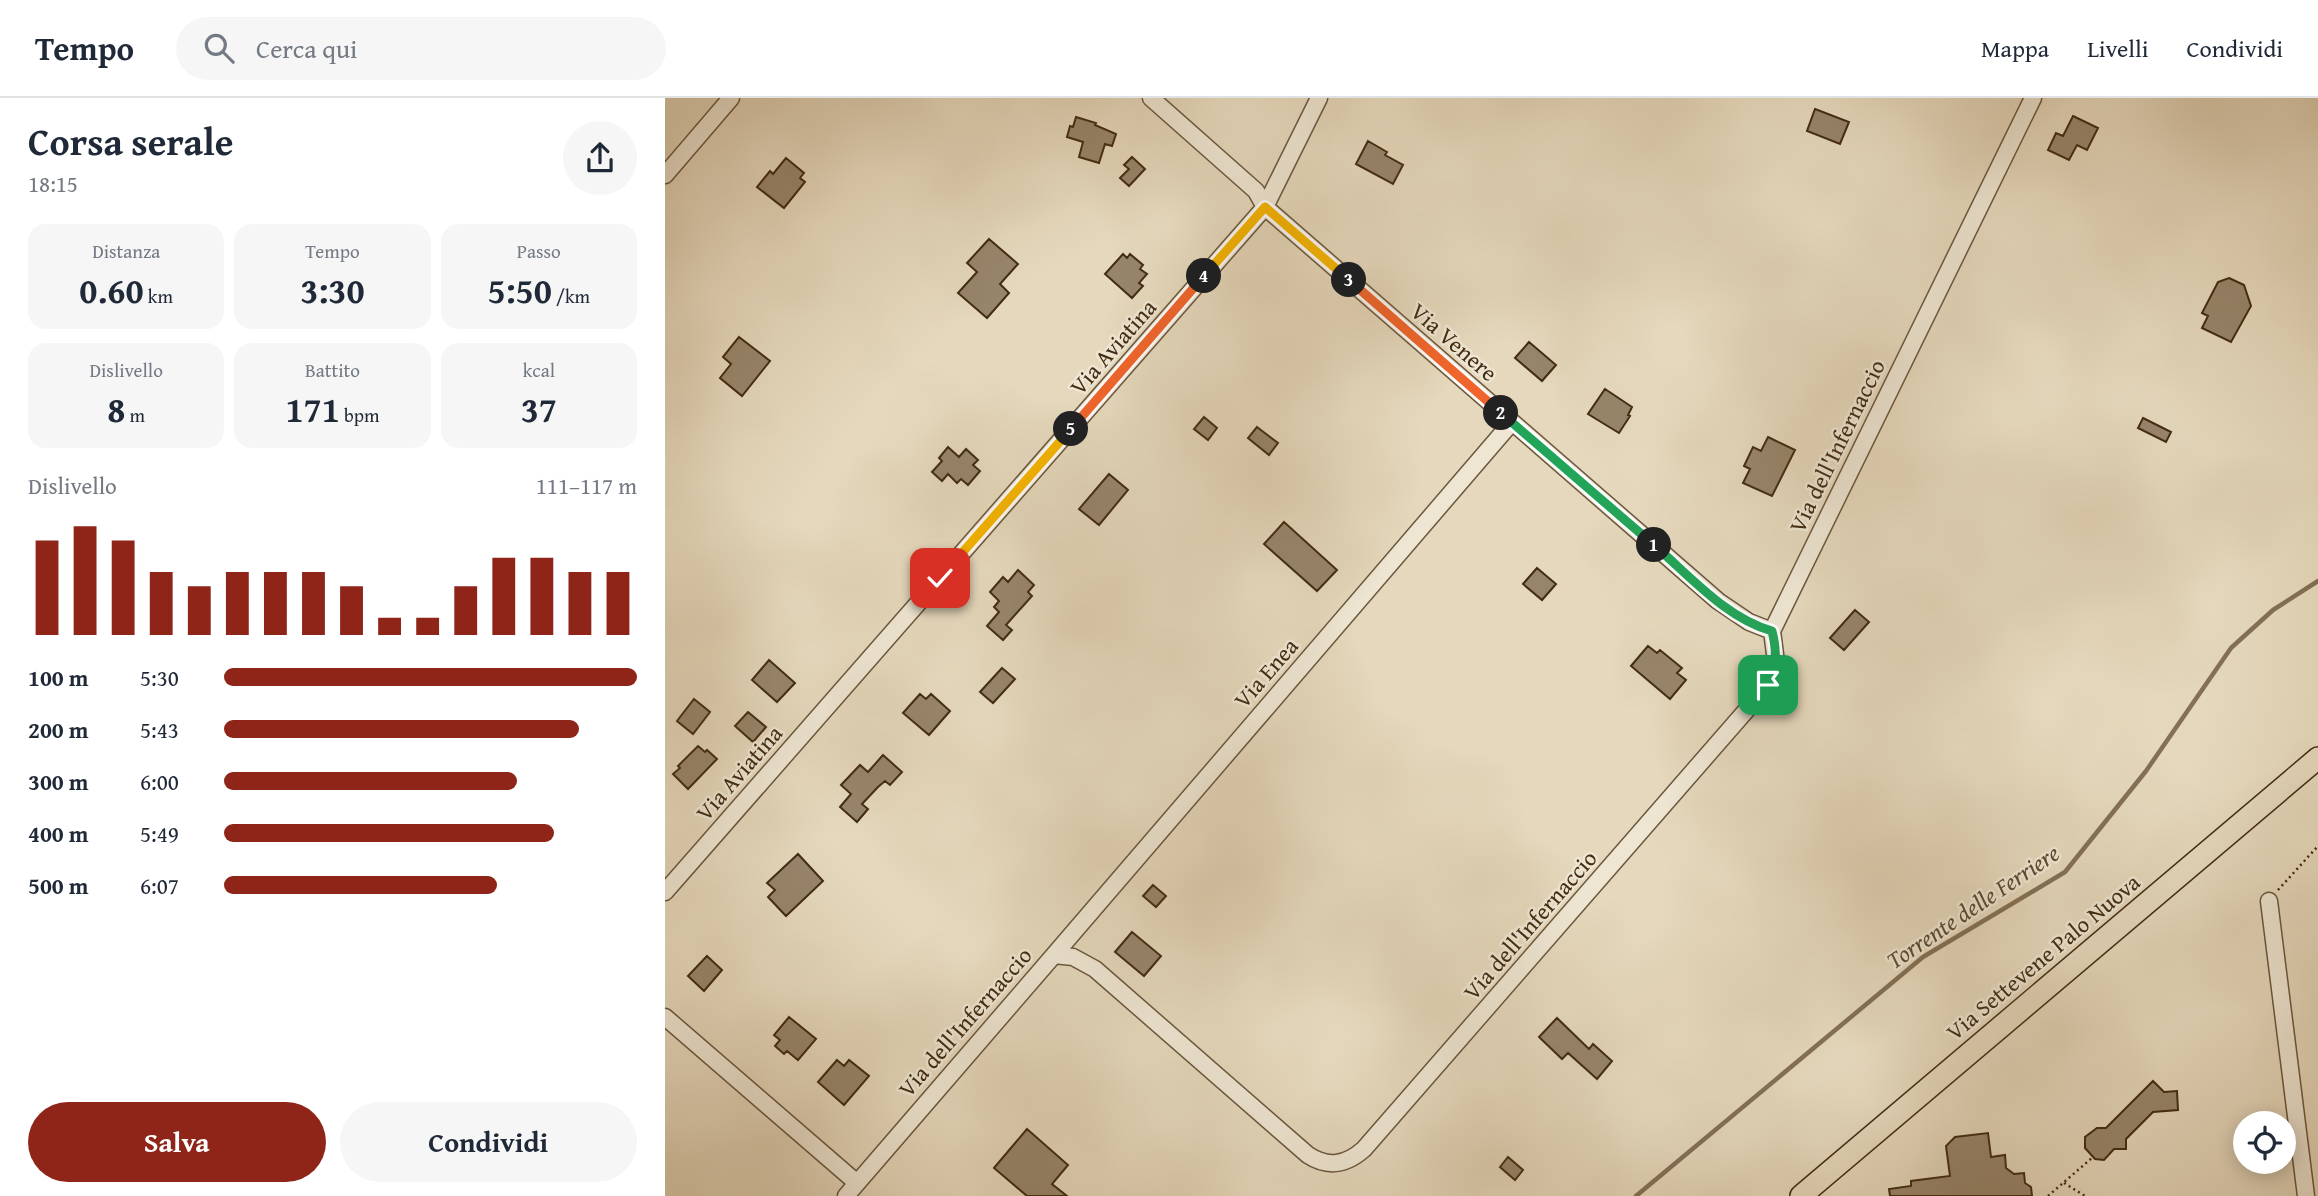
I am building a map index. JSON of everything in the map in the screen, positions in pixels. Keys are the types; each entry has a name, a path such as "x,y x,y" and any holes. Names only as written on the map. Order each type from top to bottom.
{"main road":[{"name":"Via Settevene Palo Nuova","path":"1801,1196 2318,758"}],"street":[{"path":"665,175 731,98"},
{"name":"Via Venere","path":"1151,98 1256,191 1265,207 1724,606 1749,622 1772,631"},
{"name":"Via Aviatina","path":"665,892 1265,207 1319,98"},
{"name":"Via dell'Infernaccio","path":"846,1196 1054,954 1077,959 1095,969 1308,1155 1327,1164 1351,1159 1369,1145 1761,696 1771,679 1776,662 1772,631 2033,98"},
{"name":"Via Enea","path":"1054,954 1512,422"},
{"path":"2269,901 2306,1196"},
{"path":"665,1017 857,1183"}],"path":[{"path":"2269,901 2318,846"},
{"path":"2048,1196 2093,1157"},
{"path":"2064,1183 2085,1196"}],"building":[{"path":"1815,109 1849,122 1840,144 1807,131"},
{"path":"2073,116 2098,128 2087,150 2077,145 2069,160 2048,150 2056,133 2063,136"},
{"path":"1076,117 1096,123 1095,125 1116,134 1112,146 1105,144 1099,163 1079,157 1083,142 1067,137"},
{"path":"1368,141 1403,165 1393,184 1356,164"},
{"path":"1132,157 1145,169 1129,186 1120,178 1129,169 1124,165"},
{"path":"786,158 804,173 800,178 805,182 784,208 757,187 770,171 773,174"},
{"path":"989,239 1018,264 1000,284 1009,293 987,318 958,293 977,272 967,263"},
{"path":"1123,254 1127,258 1130,254 1143,265 1140,269 1147,274 1139,283 1143,286 1132,298 1105,274"},
{"path":"2229,278 2244,285 2251,306 2231,342 2202,328 2208,316 2202,313 2218,282"},
{"path":"739,337 770,361 742,396 720,378 731,364 723,357"},
{"path":"1529,342 1556,365 1542,381 1515,358"},
{"path":"1605,389 1632,407 1628,415 1630,416 1619,433 1588,414"},
{"path":"1204,417 1217,428 1208,440 1194,429"},
{"path":"2143,418 2171,432 2166,442 2138,428"},
{"path":"1257,427 1278,443 1269,455 1248,438"},
{"path":"1768,437 1795,450 1772,496 1743,483 1750,469 1744,466 1753,447 1761,451"},
{"path":"948,447 959,457 966,449 978,460 973,465 980,471 968,485 961,479 957,483 948,474 942,481 932,472 942,461 939,458"},
{"path":"1109,474 1128,490 1099,525 1079,509"},
{"path":"1284,522 1337,570 1317,591 1264,544"},
{"path":"1537,568 1556,584 1542,600 1523,584"},
{"path":"1018,570 1034,585 1028,592 1032,596 1006,625 1012,630 1003,640 987,626 999,612 994,607 999,601 990,592 1003,577 1008,582"},
{"path":"1855,610 1869,622 1844,650 1830,638"},
{"path":"1648,646 1657,653 1660,650 1682,668 1677,673 1686,680 1670,699 1631,666"},
{"path":"769,660 795,683 777,702 752,680"},
{"path":"1002,668 1015,679 993,703 980,692"},
{"path":"920,694 926,699 931,694 950,711 929,735 903,713"},
{"path":"694,699 710,712 693,734 677,721"},
{"path":"748,712 766,727 753,742 735,726"},
{"path":"698,746 717,759 688,789 673,774"},
{"path":"883,755 902,772 890,785 885,781 862,804 868,809 857,822 840,807 851,794 841,785 860,765 868,772"},
{"path":"798,854 823,881 786,916 768,897 775,890 767,883"},
{"path":"1153,885 1166,896 1156,907 1143,896"},
{"path":"1132,932 1161,956 1144,976 1115,952"},
{"path":"707,956 722,970 704,991 688,976"},
{"path":"789,1017 816,1039 798,1060 787,1051 784,1054 775,1046 780,1040 774,1035"},
{"path":"1557,1018 1589,1049 1593,1044 1612,1061 1597,1079 1568,1053 1562,1059 1539,1037"},
{"path":"837,1060 844,1066 849,1060 869,1076 844,1105 818,1082"},
{"path":"2153,1081 2164,1092 2177,1091 2178,1110 2153,1112 2126,1139 2126,1149 2114,1149 2104,1160 2095,1159 2085,1148 2085,1137 2097,1128 2106,1128"},
{"path":"1027,1129 1068,1165 1052,1184 1067,1196 1027,1196 994,1168"},
{"path":"1988,1133 1991,1157 2005,1155 2006,1168 2014,1174 2024,1173 2025,1183 2031,1187 2032,1196 1890,1196 1889,1189 1911,1186 1911,1181 1950,1176 1946,1146 1955,1137"},
{"path":"1508,1157 1523,1170 1515,1180 1500,1167"}],"waterway":[{"name":"Torrente delle Ferriere","path":"1636,1196 1923,957 2065,872 2146,771 2231,648 2273,610 2318,581"}],"route":[{"path":"940,578 1265,207 1724,606 1749,622 1772,631 1777,656 1768,685"}]}
